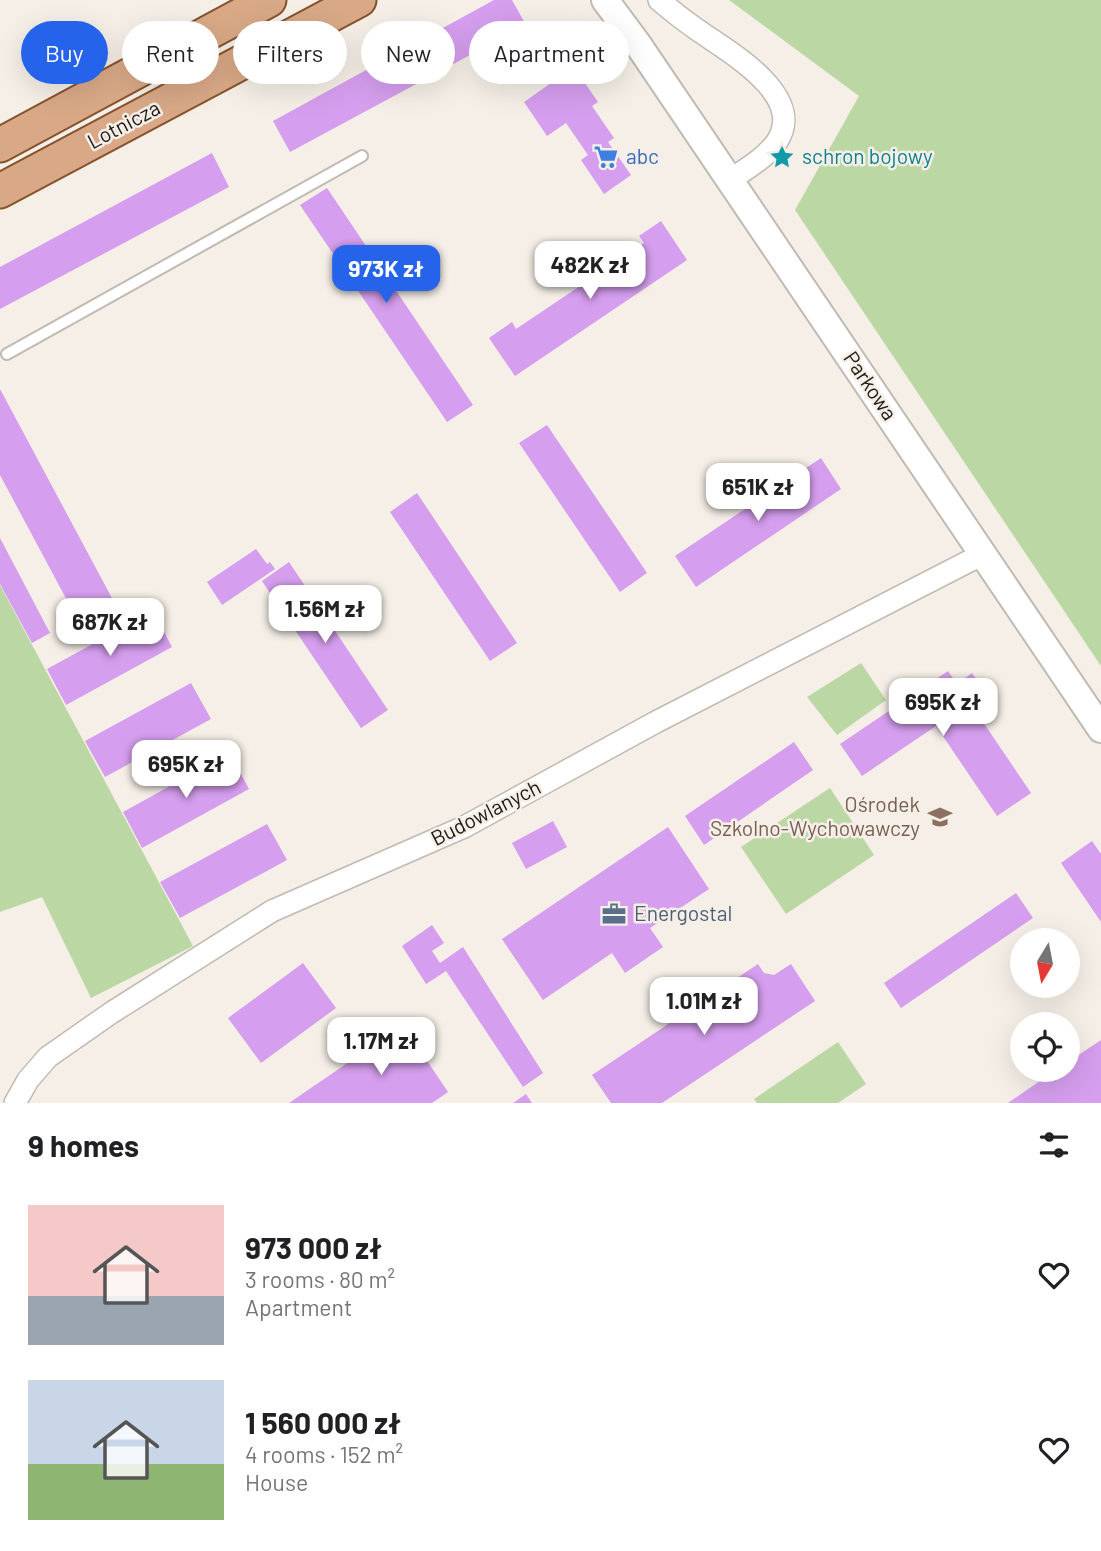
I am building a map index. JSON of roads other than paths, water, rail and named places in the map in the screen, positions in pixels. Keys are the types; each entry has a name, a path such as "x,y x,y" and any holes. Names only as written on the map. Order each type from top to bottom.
{"main road":[{"name":"Lotnicza","path":"0,145 269,0"},
{"name":"Lotnicza","path":"0,191 359,0"}],"street":[{"name":"Parkowa","path":"605,0 637,43 1101,729"},
{"name":"Parkowa","path":"618,0 637,43"},
{"path":"659,0 678,17 743,62 764,80 778,99 783,121 778,141 757,162 730,180"},
{"name":"Budowlanych","path":"15,1103 28,1080 57,1050 169,975 272,911 464,827 656,722 983,554"}],"lane":[{"path":"6,354 362,156"}],"place":[{"name":"abc","path":"606,157"},
{"name":"schron bojowy","path":"782,157"},
{"name":"Ośrodek Szkolno-Wychowawczy","path":"940,817"},
{"name":"Energostal","path":"614,914"}]}
